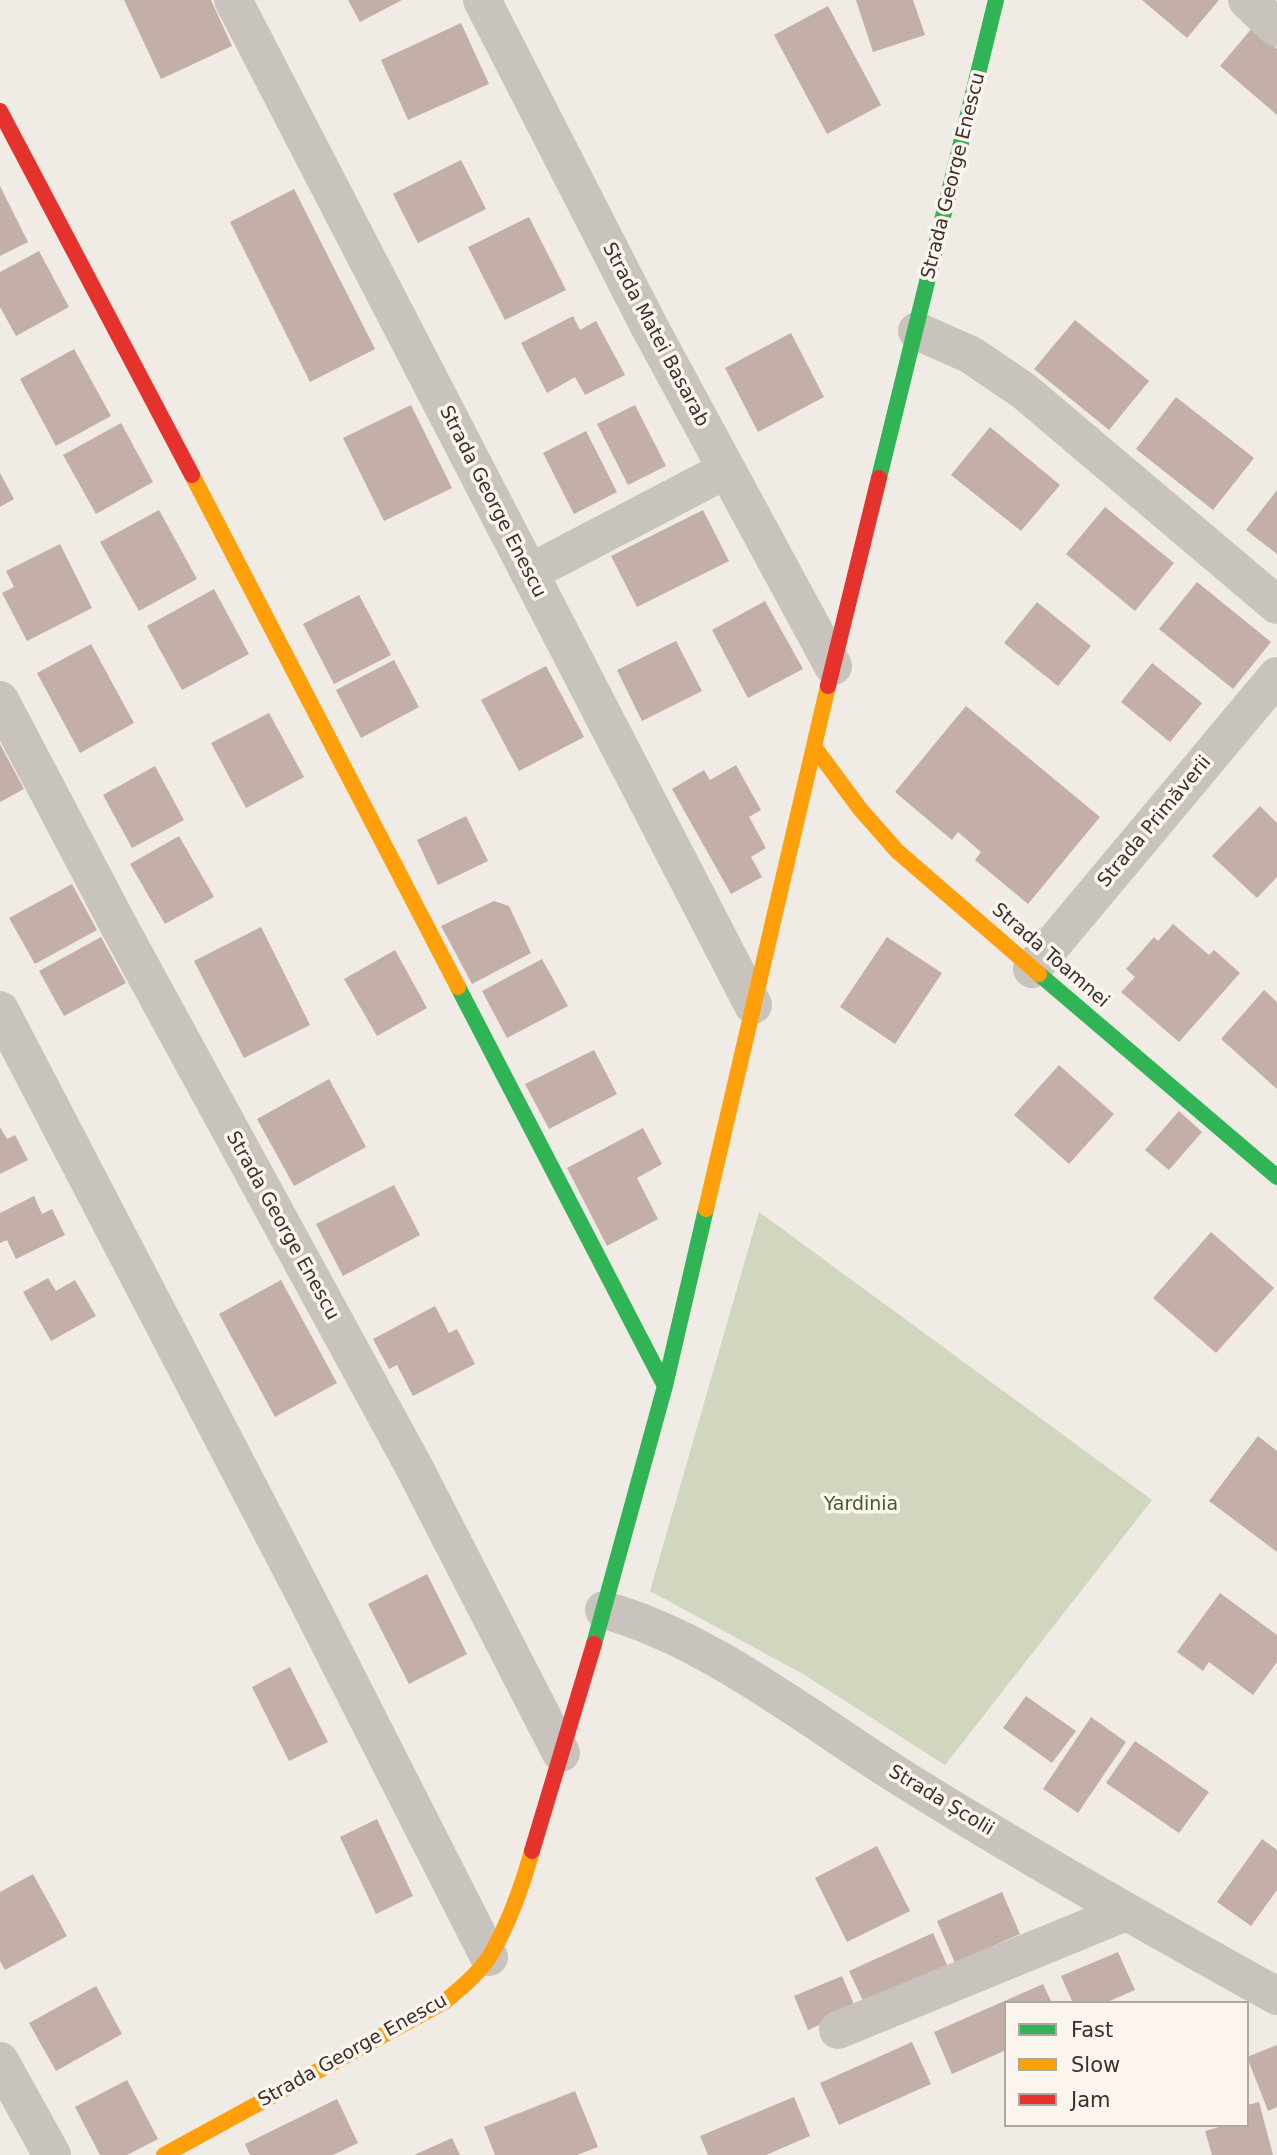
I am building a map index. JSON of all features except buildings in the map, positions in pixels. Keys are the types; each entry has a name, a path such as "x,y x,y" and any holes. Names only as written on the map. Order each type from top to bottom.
{"street":[{"name":"Strada George Enescu","path":"233,0 753,1004"},
{"name":"Strada Matei Basarab","path":"482,0 649,326 833,666"},
{"path":"1247,0 1277,28"},
{"name":"Strada George Enescu","path":"164,2155 444,2002 466,1984 489,1957 519,1895 604,1610 665,1386 833,666 917,331 991,5"},
{"path":"0,111 220,527 425,928 665,1386"},
{"path":"917,331 971,355 1024,391 1277,605"},
{"path":"529,573 726,470"},
{"name":"Strada Primăverii","path":"1032,969 1277,676"},
{"name":"Strada George Enescu","path":"0,699 114,916 413,1465 561,1753"},
{"name":"Strada Toamnei","path":"815,748 859,810 883,838 1032,969 1275,1171"},
{"path":"0,1010 310,1605 489,1957"},
{"name":"Strada Școlii","path":"604,1610 647,1624 734,1670 903,1778 1126,1912 1277,1996"},
{"path":"838,2030 1126,1912"},
{"path":"0,2061 52,2155"}],"green space":[{"name":"Yardinia","path":"759,1212 1152,1500 945,1765 803,1674 650,1591"}],"traffic: fast":[{"path":"879,478 996,0"},
{"path":"1039,974 1277,1177"},
{"path":"458,987 665,1386"},
{"path":"594,1644 665,1386 706,1209"}],"traffic: slow":[{"path":"192,475 458,987"},
{"path":"706,1209 828,686"},
{"path":"815,748 860,809 897,851 1039,974"},
{"path":"164,2155 444,2002 474,1975 490,1956 514,1905 532,1851"}],"traffic: jam":[{"path":"0,111 192,475"},
{"path":"828,686 879,478"},
{"path":"532,1851 594,1644"}]}
